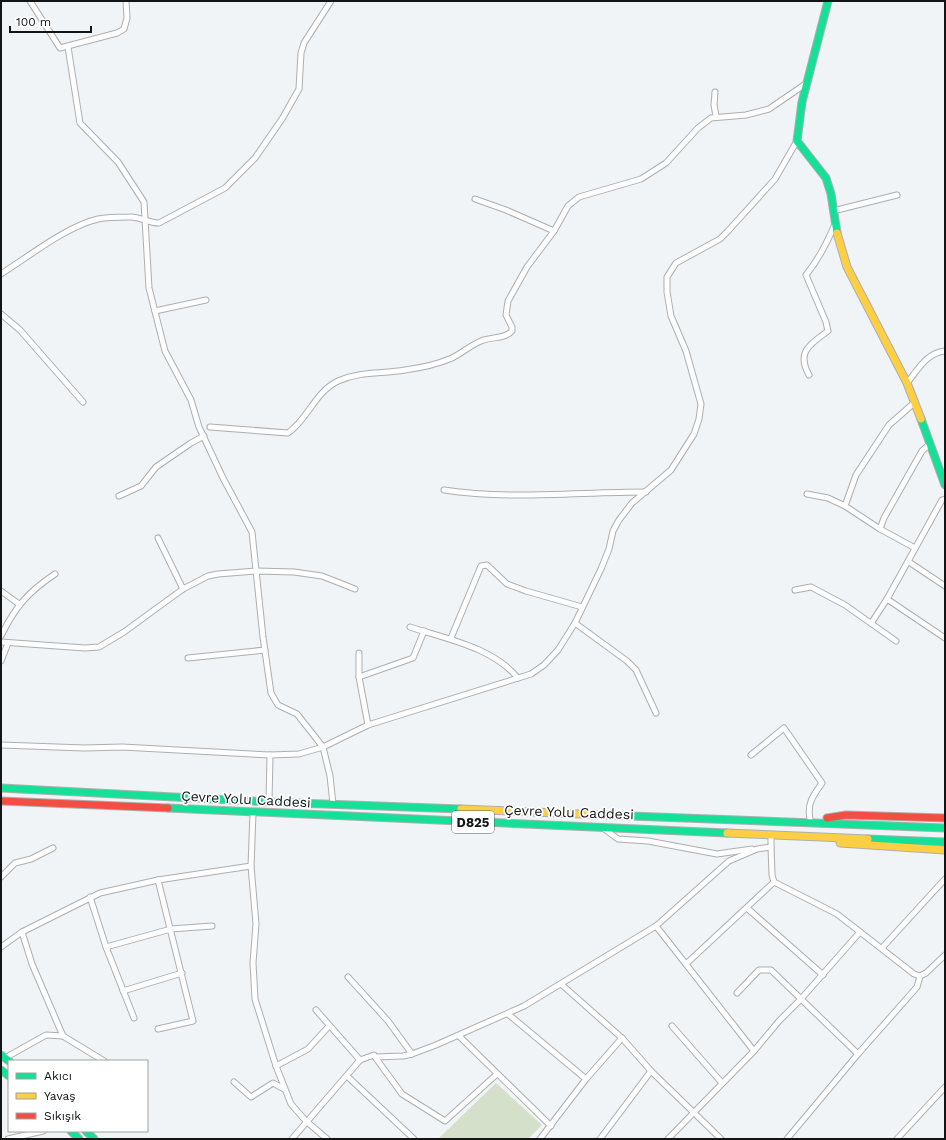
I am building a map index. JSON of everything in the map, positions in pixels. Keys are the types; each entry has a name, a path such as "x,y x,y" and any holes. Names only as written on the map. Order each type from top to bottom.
{"main road":[{"path":"828,1 799,118 797,141 826,178 831,194 835,223 847,267 907,384 945,485"},
{"name":"Çevre Yolu Caddesi","path":"1,788 269,802 799,821 945,828"},
{"name":"Çevre Yolu Caddesi","path":"1,801 945,842"},
{"path":"799,821 846,815 945,818"},
{"path":"771,835 861,846 945,850"}],"street":[{"path":"30,1 60,48 117,34 124,29 127,18 126,1"},
{"path":"1,274 60,237 98,219 131,216 144,221 158,223 225,188 255,158 282,119 299,89 301,53 304,43 331,1"},
{"path":"68,47 80,122 118,162 144,202 149,288 165,351 191,400 204,436 223,478 252,532 265,650 273,698 278,705 297,714 323,747 330,776 333,804"},
{"path":"210,427 288,433 298,427 314,402 326,389 339,380 358,374 403,370 427,365 452,358 482,340 507,336 512,331 512,327 506,315 508,301 527,267 554,231 568,206 580,197 641,179 666,162 698,128 708,120 716,116 746,115 769,109 807,83"},
{"path":"715,92 714,105 716,116"},
{"path":"1,745 84,748 122,747 270,755 299,754 323,747 368,725 531,674 544,665 558,650 574,623 601,569 609,549 613,531 619,520 632,503 671,470 694,434 699,419 701,404 686,350 671,316 666,292 667,277 676,263 720,239 728,231 775,179 797,141"},
{"path":"834,211 897,194"},
{"path":"475,199 506,210 554,231"},
{"path":"809,375 803,364 804,354 810,344 828,331 826,322 806,275 825,247 835,223"},
{"path":"155,312 206,300"},
{"path":"1,314 20,330 83,402"},
{"path":"907,384 928,357 938,352 945,351"},
{"path":"845,506 856,475 889,426 914,403"},
{"path":"119,496 141,486 156,467 178,451 204,436"},
{"path":"880,529 884,518 922,451 930,444"},
{"path":"444,490 473,494 524,496 600,492 646,492"},
{"path":"807,494 828,498 845,506 880,529 916,548"},
{"path":"872,622 909,562 942,500 945,499"},
{"path":"158,538 183,589"},
{"path":"909,562 945,586"},
{"path":"451,638 482,566 487,566 507,584 582,607"},
{"path":"1,642 85,648 99,647 124,632 183,589 208,576 256,571 294,572 322,576 355,589"},
{"path":"1,636 10,616 19,604 36,587 55,574"},
{"path":"795,590 811,587 845,605 872,622 896,641"},
{"path":"1,591 19,604"},
{"path":"887,599 945,638"},
{"path":"574,623 627,661 636,670 656,714"},
{"path":"410,627 424,632 451,638 492,657 512,671 518,678"},
{"path":"359,677 413,658 424,632"},
{"path":"1,661 8,643"},
{"path":"188,658 265,650"},
{"path":"359,653 359,677 368,725"},
{"path":"751,754 784,728 822,783 810,800 808,810 810,819"},
{"path":"269,802 270,755"},
{"path":"253,813 251,866 256,924 253,956 253,985 255,999 276,1066 291,1104 306,1122 327,1139"},
{"path":"600,826 618,839 648,841 717,854 771,847"},
{"path":"771,835 772,874 774,882 837,914 914,974 920,976"},
{"path":"1,877 15,863 32,859 53,848"},
{"path":"292,1139 360,1060 374,1055 375,1057 403,1056 412,1054 459,1036 508,1014 561,984 656,926 729,861 757,849"},
{"path":"1,947 22,932 66,911 90,897 112,890 158,880 251,866"},
{"path":"882,948 945,878"},
{"path":"158,880 193,1021 158,1029"},
{"path":"686,964 774,882"},
{"path":"90,897 106,947 134,1018"},
{"path":"747,908 822,975"},
{"path":"106,947 171,928 212,926"},
{"path":"656,926 754,1051"},
{"path":"22,932 32,964 63,1036"},
{"path":"668,1139 754,1051 779,1021 801,999 860,932"},
{"path":"787,1139 916,987 920,976 926,973 945,955"},
{"path":"737,993 759,970 771,970 858,1054"},
{"path":"123,991 182,973"},
{"path":"348,977 388,1021 412,1054"},
{"path":"561,984 622,1038 650,1071 658,1077 721,1139"},
{"path":"316,1010 360,1060"},
{"path":"508,1014 586,1079"},
{"path":"276,1066 308,1049 329,1026"},
{"path":"672,1026 722,1083"},
{"path":"5,1058 46,1035 63,1036 102,1060"},
{"path":"459,1036 551,1126"},
{"path":"540,1139 586,1079 622,1038"},
{"path":"375,1057 402,1094 445,1121 497,1074"},
{"path":"600,1139 650,1071"},
{"path":"347,1076 414,1139"},
{"path":"234,1082 251,1097 273,1083 284,1089"},
{"path":"897,1139 945,1087"},
{"path":"8,1139 39,1132"}],"green space":[{"path":"496,1083 542,1125 528,1139 438,1139"}],"traffic: fast":[{"path":"828,1 802,102 797,141 826,178 831,194 837,233"},
{"path":"921,419 945,485"},
{"path":"1,788 269,802 461,809"},
{"path":"168,808 727,833"},
{"path":"630,816 945,828"},
{"path":"868,839 945,842"},
{"path":"1,1055 8,1060"},
{"path":"1,1070 8,1075"},
{"path":"72,1132 79,1139"},
{"path":"87,1132 94,1139"}],"traffic: slow":[{"path":"837,233 847,267 907,383 921,419"},
{"path":"461,809 630,816"},
{"path":"727,833 868,839"},
{"path":"840,843 945,850"}],"traffic: jam":[{"path":"1,801 168,808"},
{"path":"827,818 846,815 945,818"}]}
